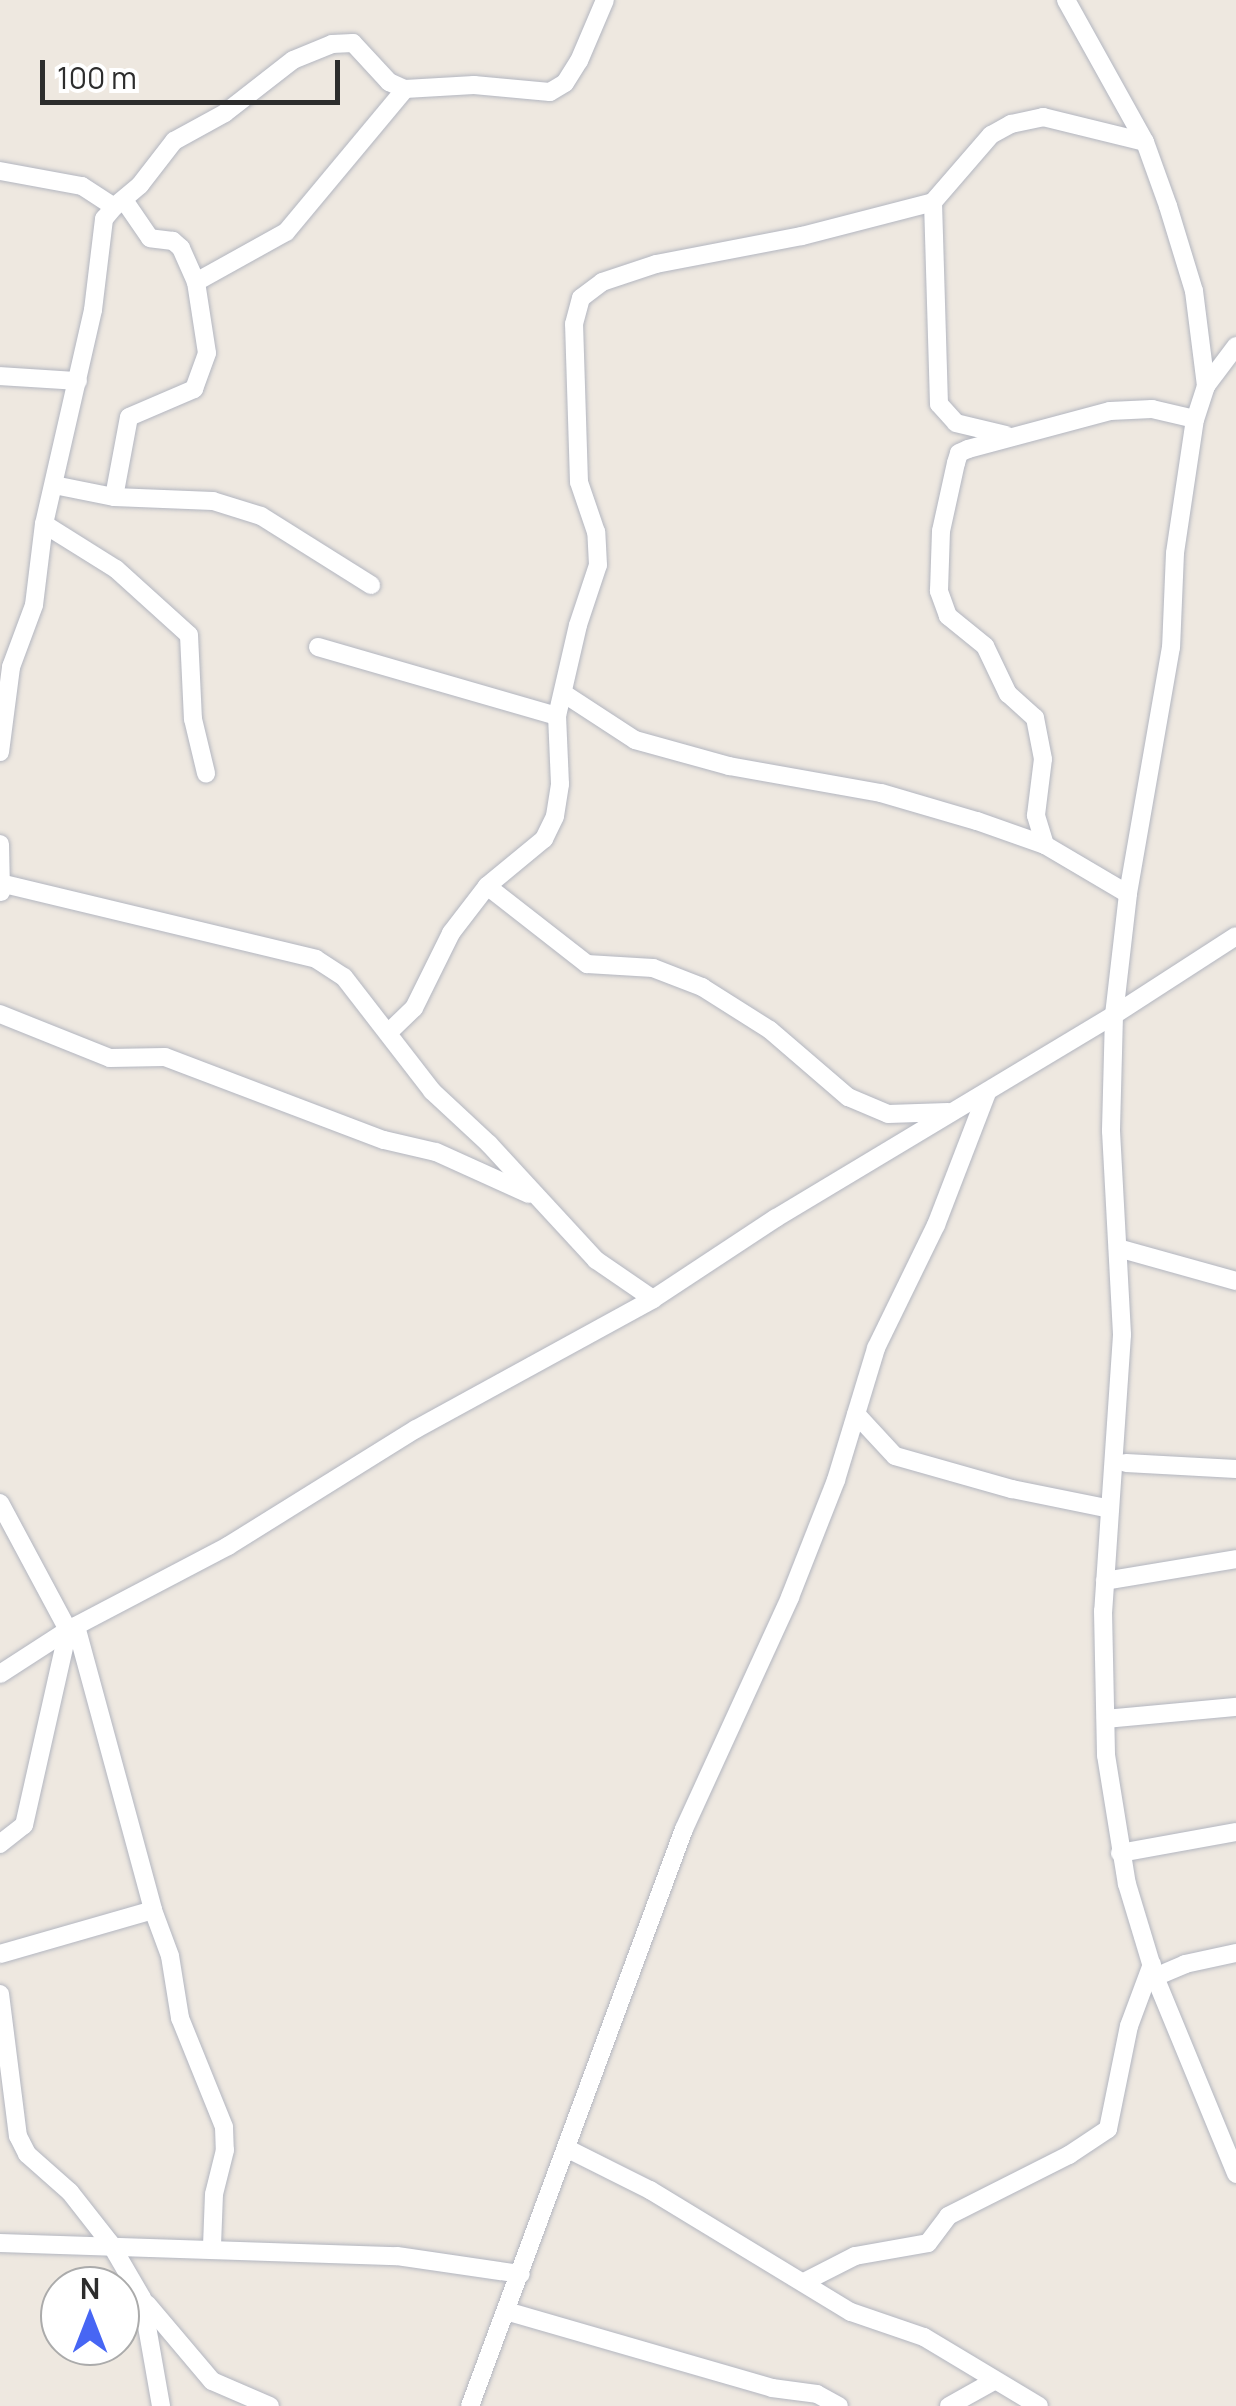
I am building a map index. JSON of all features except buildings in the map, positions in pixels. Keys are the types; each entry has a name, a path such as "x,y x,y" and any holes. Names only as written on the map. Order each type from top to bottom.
{"street":[{"path":"0,752 11,667 34,605 44,524 93,310 104,219 158,166 174,141 224,113 306,55 332,44 353,44 389,82 405,89 474,85 529,93 558,89 579,61 605,0"},
{"path":"1066,0 1145,142 1194,291 1206,386"},
{"path":"196,282 286,232 405,89"},
{"path":"388,1034 414,1008 451,933 487,886 544,838 556,816 560,784 557,716 599,549 579,482 574,324 581,298 602,282 656,264 802,236 933,202 991,135 1011,124 1043,118 1145,142"},
{"path":"0,170 82,186 119,203 150,238 178,244 196,282 206,331 203,372 194,389 129,418 114,497"},
{"path":"933,202 939,404 956,423 1016,436"},
{"path":"1236,346 1206,386 1194,419 1175,553 1171,647 1128,894 1114,1015 1111,1131 1122,1335 1105,1581 1108,1772 1120,1853 1154,1970 1236,2174"},
{"path":"0,376 78,380"},
{"path":"1045,844 1036,815 1043,758 1035,718 998,679 985,646 948,616 936,576 941,531 960,453 1110,412 1152,410 1194,419"},
{"path":"54,485 114,497 213,501 261,516 371,585"},
{"path":"44,524 116,569 189,636 193,719 206,773"},
{"path":"318,648 557,716"},
{"path":"563,693 635,740 729,766 882,793 1045,844 1128,894"},
{"path":"0,844 1,888 316,959 344,977 432,1091 596,1260 653,1298"},
{"path":"487,886 587,964 653,968 702,986 770,1030 848,1098 888,1114 953,1112"},
{"path":"0,1674 72,1628 228,1546 416,1429 653,1298 1236,936"},
{"path":"0,1014 110,1058 165,1057 384,1140 436,1152 536,1196"},
{"path":"470,2406 684,1829 790,1596 836,1480 876,1348 936,1224 987,1093"},
{"path":"1118,1248 1236,1280"},
{"path":"856,1414 895,1456 1012,1490 1110,1509"},
{"path":"1126,1462 1236,1469"},
{"path":"0,1503 72,1628 153,1910 170,1956 180,2018 226,2138 214,2194 212,2248"},
{"path":"1105,1581 1236,1560"},
{"path":"0,1844 24,1824 72,1628"},
{"path":"1106,1719 1236,1707"},
{"path":"1120,1853 1236,1832"},
{"path":"0,1954 153,1910"},
{"path":"1154,1970 1236,1953"},
{"path":"804,2282 854,2256 928,2244 948,2216 1069,2156 1108,2129 1129,2026 1154,1970"},
{"path":"0,1994 18,2136 27,2154 70,2192 110,2244 142,2298 212,2381 270,2406"},
{"path":"0,2120 18,2136"},
{"path":"568,2149 661,2196 851,2312 945,2348 1039,2406"},
{"path":"0,2243 397,2256 521,2274"},
{"path":"142,2298 161,2406"},
{"path":"506,2311 772,2388 818,2394 839,2406"},
{"path":"949,2406 994,2381"}]}
